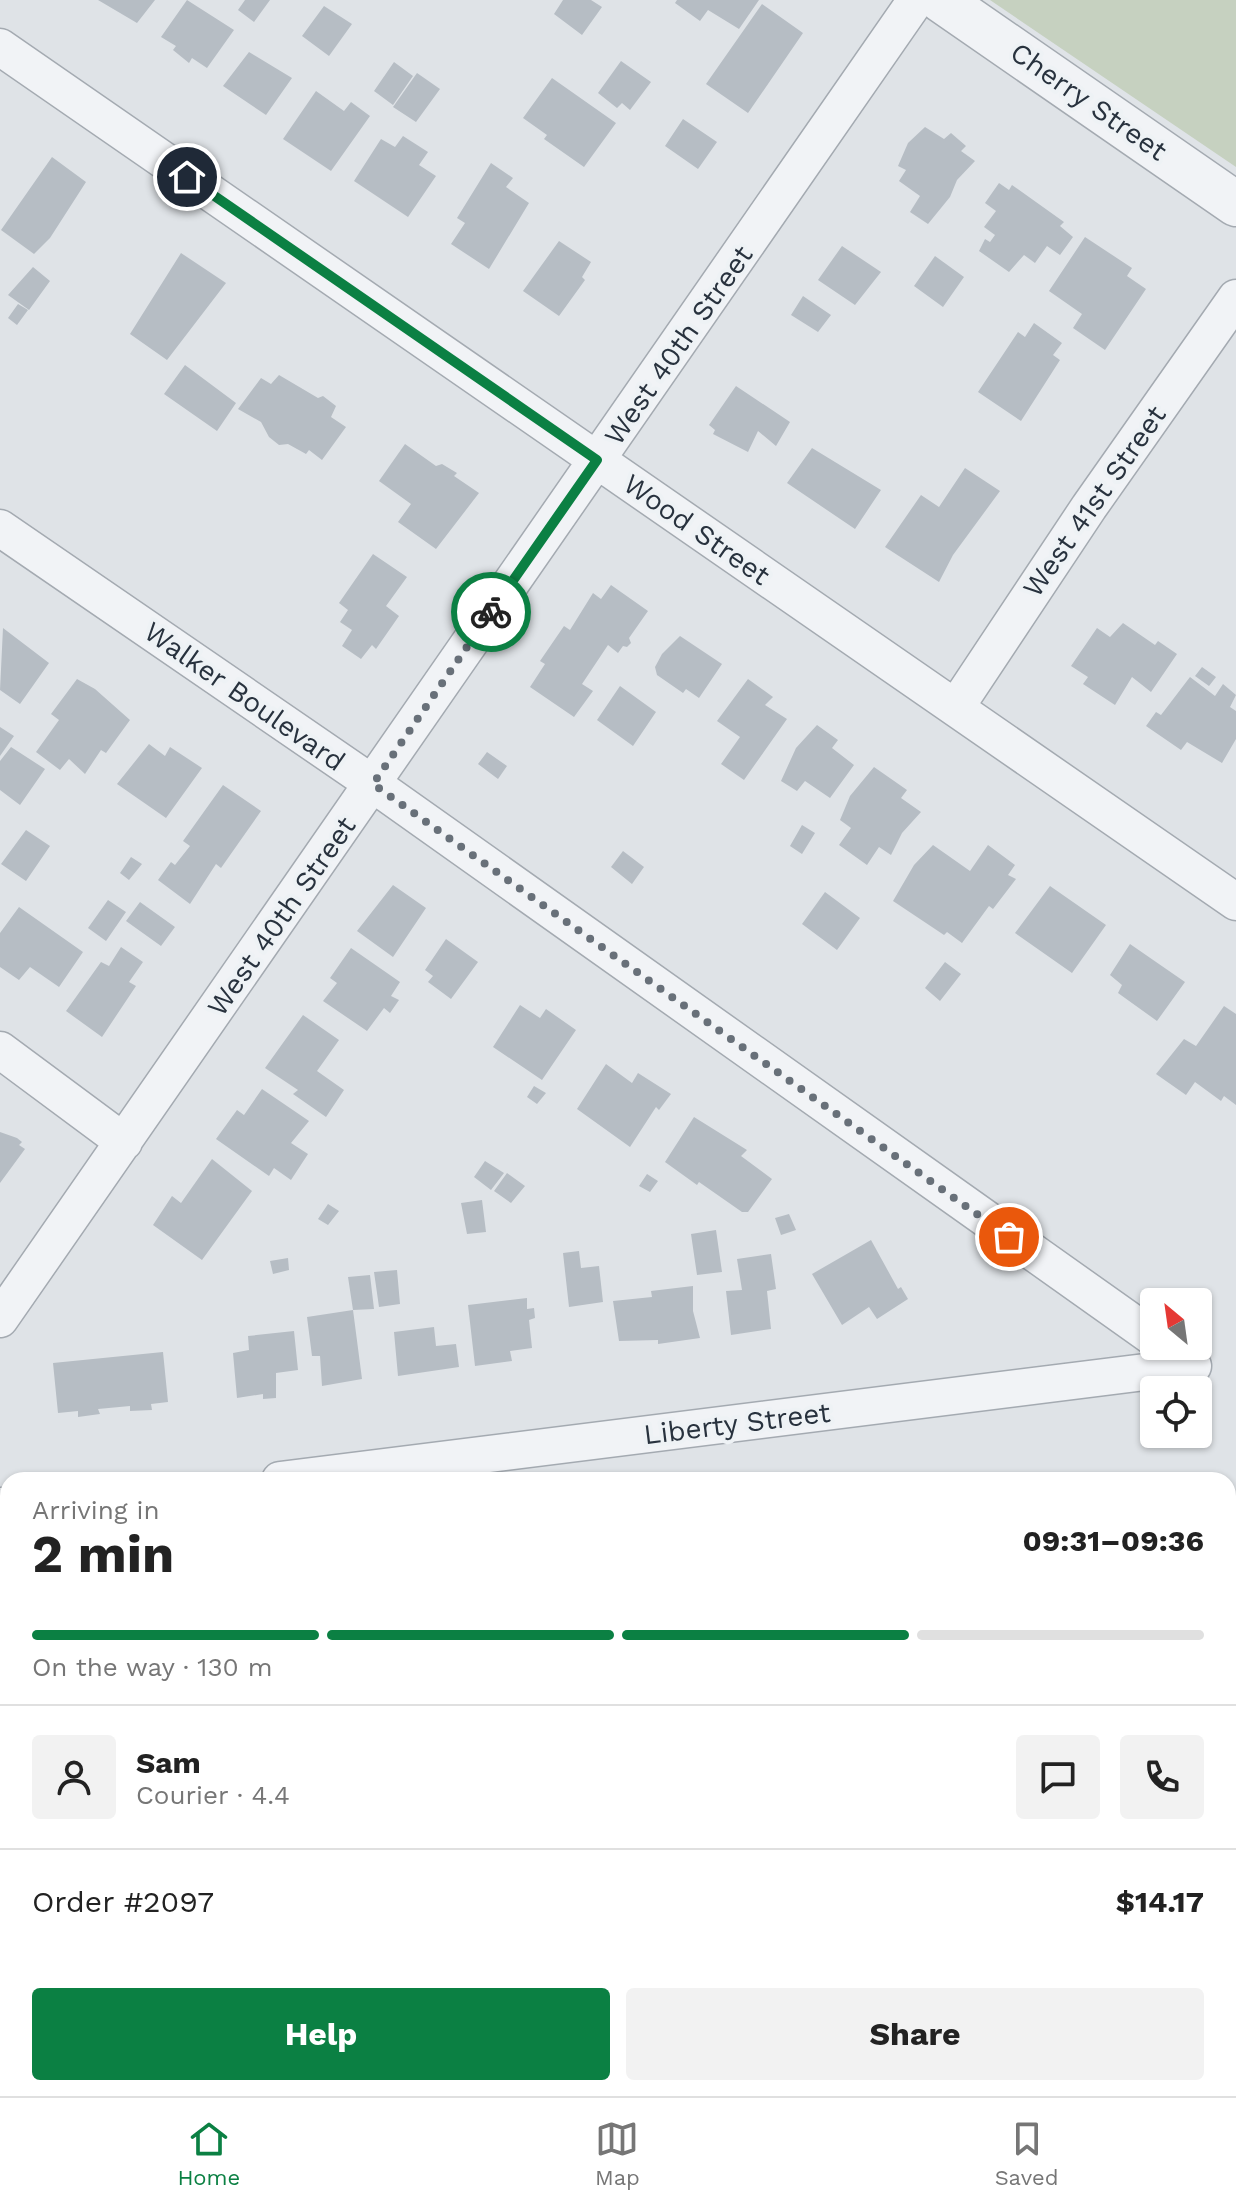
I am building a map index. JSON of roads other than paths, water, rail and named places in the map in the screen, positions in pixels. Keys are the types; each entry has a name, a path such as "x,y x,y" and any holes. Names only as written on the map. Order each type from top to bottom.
{"street":[{"name":"West 40th Street","path":"0,1319 916,0"},
{"name":"Cherry Street","path":"941,0 1236,204"},
{"name":"Wood Street","path":"0,47 1236,902"},
{"name":"West 41st Street","path":"956,707 1089,507 1236,298"},
{"name":"Walker Boulevard","path":"0,528 373,784 1140,1328"},
{"path":"0,1050 124,1142"},
{"name":"Liberty Street","path":"338,1472 1150,1360"}]}
